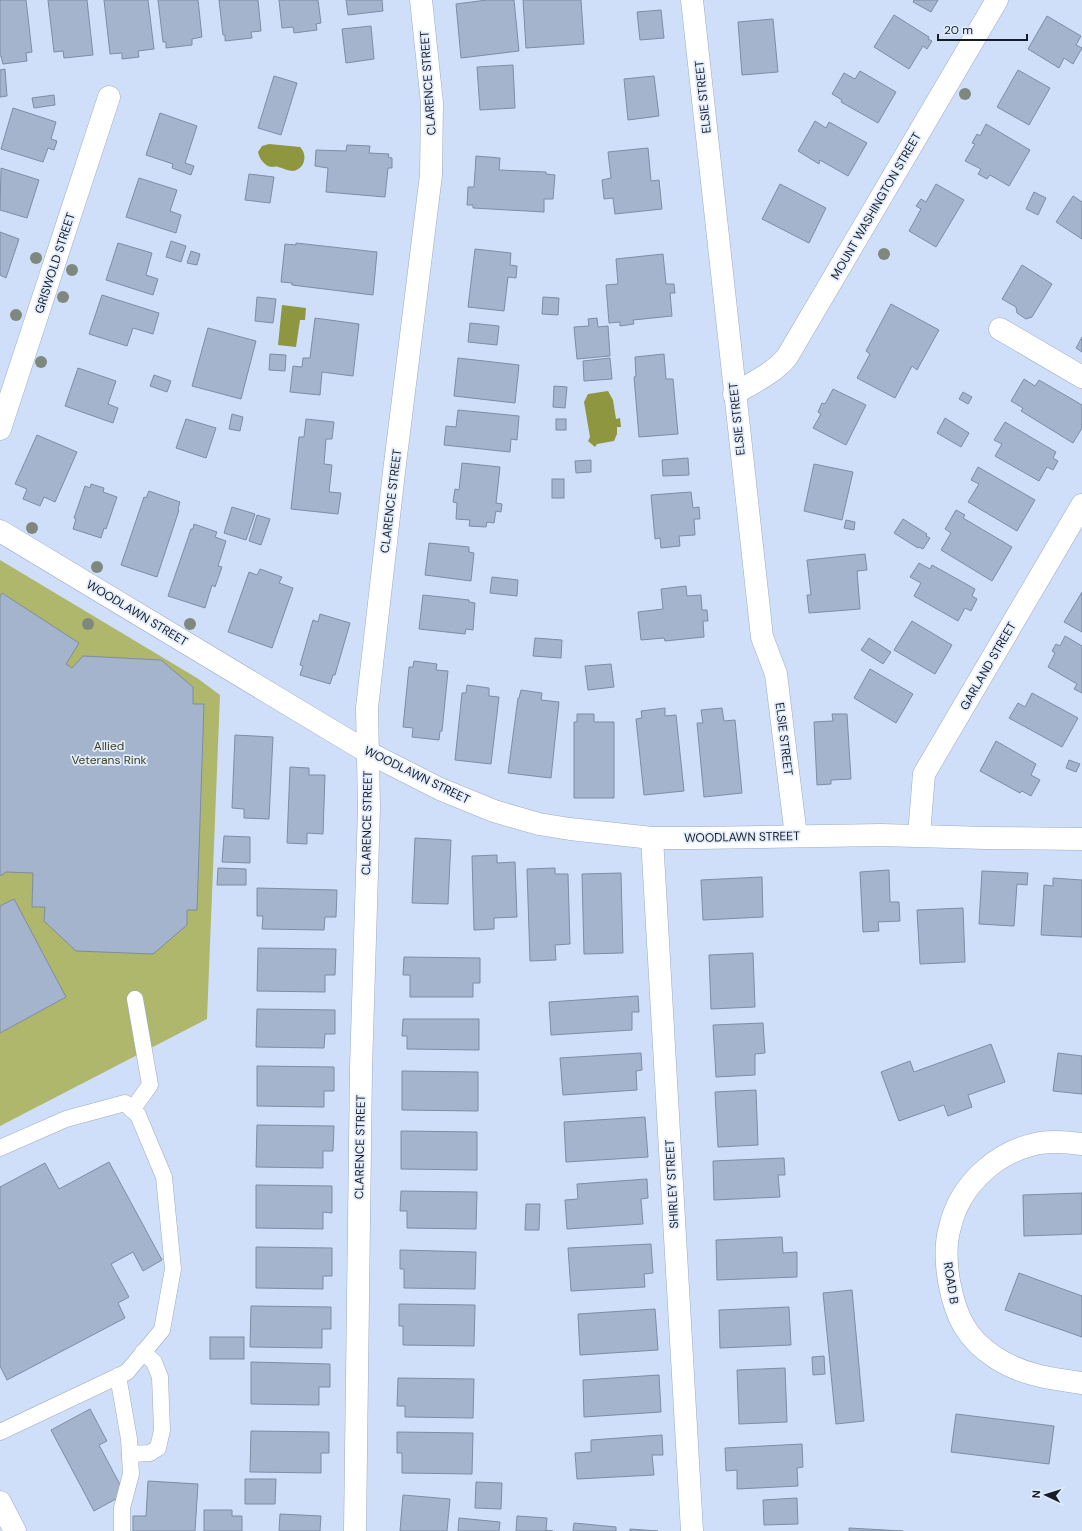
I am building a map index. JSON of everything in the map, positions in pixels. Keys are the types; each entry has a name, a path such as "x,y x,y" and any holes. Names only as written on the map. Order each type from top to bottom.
{"street":[{"name":"CLARENCE STREET","path":"355,1531 362,1062 369,808 367,703 431,175 432,103 421,0"},
{"name":"ELSIE STREET","path":"692,0 734,394 762,637 776,674 796,836"},
{"name":"MOUNT WASHINGTON STREET","path":"734,394 772,371 787,357 997,0"},
{"name":"GRISWOLD STREET","path":"0,429 109,97"},
{"path":"1000,329 1082,377"},
{"name":"GARLAND STREET","path":"919,835 924,774 1082,505"},
{"name":"WOODLAWN STREET","path":"0,531 369,753 440,789 494,811 539,824 652,838 882,834 986,838 1082,838"},
{"name":"SHIRLEY STREET","path":"652,838 692,1531"},
{"name":"ROAD B","path":"1082,1144 1058,1142 1041,1143 1009,1153 989,1166 965,1192 956,1209 949,1228 947,1260 955,1308 963,1326 983,1348 1008,1366 1024,1372 1082,1383"},
{"path":"0,1502 15,1531"}],"lane":[{"path":"132,1110 150,1085 135,999"},
{"path":"0,1148 66,1119 125,1102 138,1114 164,1177 173,1269 162,1330 127,1372 0,1432"},
{"path":"130,1454 150,1452 158,1448 162,1430 160,1377 154,1362 143,1352"},
{"path":"118,1376 129,1439 131,1474 122,1508 122,1531"}],"green space":[{"name":"Allied Veterans Rink","path":"0,560 197,678 220,695 207,1019 0,1126"}],"shaded area":[{"path":"269,144 300,147 304,154 303,165 297,170 293,171 267,166 261,159 258,152 262,146"},
{"path":"282,305 306,308 305,320 300,320 296,347 278,345"},
{"path":"608,391 613,400 616,419 620,418 621,427 617,427 617,434 614,441 597,444 595,447 588,441 590,437 584,402 588,394"}],"building":[{"path":"0,0 26,0 32,52 26,53 27,61 3,64 0,56"},
{"path":"48,0 87,0 93,55 64,58 63,51 54,52"},
{"path":"104,0 148,0 154,49 138,51 139,57 122,59 122,53 110,54"},
{"path":"158,0 198,0 202,37 192,39 192,45 166,48 166,42 163,42"},
{"path":"219,0 258,0 261,31 251,32 252,38 225,41"},
{"path":"279,0 318,0 321,23 316,24 317,30 294,33 293,27 282,28"},
{"path":"346,0 382,0 383,11 348,15"},
{"path":"487,0 514,0 519,51 461,58 456,4"},
{"path":"523,0 581,0 584,44 526,48"},
{"path":"914,0 938,0 931,12 913,2"},
{"path":"661,10 664,38 640,40 637,12"},
{"path":"894,15 929,37 928,39 932,41 927,49 923,46 909,69 874,47"},
{"path":"1047,16 1081,36 1076,45 1082,48 1073,64 1064,58 1059,68 1028,49"},
{"path":"773,19 778,72 742,75 738,22"},
{"path":"371,26 374,59 346,63 342,29"},
{"path":"513,65 515,108 480,110 477,67"},
{"path":"5,69 7,96 0,97 0,70"},
{"path":"1018,70 1050,88 1029,125 997,107"},
{"path":"860,71 896,92 878,123 841,102 842,100 832,94 844,73 855,79"},
{"path":"274,76 297,83 281,135 258,128"},
{"path":"654,76 659,116 628,120 624,79"},
{"path":"54,95 55,105 34,108 32,98"},
{"path":"13,108 56,122 51,139 57,141 54,150 48,148 43,162 1,149"},
{"path":"160,113 197,126 185,163 194,166 191,175 172,168 173,164 146,155"},
{"path":"815,121 826,128 829,122 867,143 848,176 820,160 819,164 798,151"},
{"path":"986,124 1030,150 1009,186 990,175 987,179 978,174 981,169 965,161 975,144 972,143 977,134 980,136"},
{"path":"347,145 370,146 369,153 389,154 388,157 392,158 392,168 388,168 385,197 326,192 328,168 315,166 316,150 346,151"},
{"path":"648,148 651,181 659,180 662,209 615,214 613,198 604,199 602,180 611,178 608,152"},
{"path":"476,156 500,158 499,170 546,172 546,174 555,175 553,199 544,199 544,212 473,208 473,205 467,205 468,187 474,187"},
{"path":"1,168 39,180 27,218 0,210"},
{"path":"249,174 274,177 270,203 245,200"},
{"path":"139,178 177,190 170,211 181,215 176,233 126,217"},
{"path":"780,184 826,208 809,243 762,219"},
{"path":"936,184 964,200 936,247 909,231 921,209 916,206 921,199 926,202"},
{"path":"1034,192 1046,198 1038,215 1026,209"},
{"path":"1073,196 1082,202 1082,239 1056,222"},
{"path":"0,232 19,239 6,278 0,275"},
{"path":"171,241 186,246 181,262 166,257"},
{"path":"118,243 152,253 146,275 158,279 153,295 106,280"},
{"path":"296,243 377,252 373,295 292,285 292,283 281,282 285,244 296,245"},
{"path":"475,249 511,253 510,265 517,266 516,278 508,277 504,311 468,307"},
{"path":"191,251 200,254 197,265 187,263"},
{"path":"663,254 666,284 674,284 675,293 670,293 672,316 633,320 634,324 620,326 620,322 609,323 606,285 618,284 616,259"},
{"path":"1022,265 1052,284 1032,317 1026,319 1017,313 1016,307 1002,299"},
{"path":"102,295 159,313 153,334 133,328 127,346 89,334"},
{"path":"257,297 276,299 273,323 255,321"},
{"path":"543,297 559,298 558,315 542,314"},
{"path":"891,304 939,330 917,370 912,366 895,398 857,378 870,354 866,351"},
{"path":"315,318 359,324 353,376 322,372 320,395 290,392 293,366 302,367 303,358 310,358"},
{"path":"597,318 598,327 608,326 610,356 577,359 574,327 589,326 588,319"},
{"path":"470,323 499,326 497,345 468,342"},
{"path":"208,328 256,341 241,399 192,386"},
{"path":"1082,337 1082,352 1076,348"},
{"path":"270,354 286,355 285,371 269,370"},
{"path":"664,354 666,379 673,379 678,434 639,437 634,377 636,376 635,357"},
{"path":"458,358 519,365 515,403 454,396"},
{"path":"610,358 612,379 584,381 583,361"},
{"path":"78,368 116,381 108,404 118,408 113,423 65,406"},
{"path":"154,375 171,381 167,392 150,386"},
{"path":"1024,379 1035,386 1039,380 1082,405 1082,428 1073,443 1021,411 1023,408 1011,401"},
{"path":"554,386 567,387 565,408 553,407"},
{"path":"833,389 866,405 846,445 813,428 821,414 818,412 822,403 825,404"},
{"path":"963,392 972,397 968,404 959,399"},
{"path":"458,410 519,416 517,440 511,439 510,452 444,445 446,426 456,427"},
{"path":"232,414 243,417 240,431 229,429"},
{"path":"945,418 969,433 961,447 937,433"},
{"path":"186,419 216,428 206,458 176,448"},
{"path":"306,419 334,422 332,439 326,439 324,464 332,465 329,492 341,493 338,514 291,509 299,437 304,437"},
{"path":"556,419 566,419 566,430 556,430"},
{"path":"1005,422 1056,452 1053,458 1058,461 1053,470 1047,467 1039,481 995,456 1002,444 994,440"},
{"path":"37,435 77,452 55,502 44,497 40,506 23,499 27,489 15,484"},
{"path":"688,458 689,475 663,476 662,460"},
{"path":"591,460 591,472 576,473 575,461"},
{"path":"462,463 500,467 496,503 502,504 501,512 496,511 494,523 487,522 486,527 469,526 470,520 456,519 457,503 453,502 455,489 459,490"},
{"path":"814,464 853,472 842,520 804,511"},
{"path":"978,467 1035,500 1017,531 968,502 979,484 971,480"},
{"path":"552,479 564,479 564,498 552,498"},
{"path":"91,484 104,488 103,492 117,497 106,529 104,528 101,538 73,529 76,519 74,518 85,486 90,488"},
{"path":"149,491 180,502 179,510 157,577 121,565 144,497 146,498"},
{"path":"691,492 693,508 699,507 700,519 694,519 695,535 679,536 680,546 661,548 660,538 655,539 651,495"},
{"path":"232,507 255,514 246,540 224,533"},
{"path":"956,510 965,515 963,518 1012,547 992,581 941,550 951,533 945,529"},
{"path":"257,515 270,519 261,545 249,541"},
{"path":"903,519 927,534 926,536 930,538 923,549 918,548 894,533"},
{"path":"846,520 855,522 854,530 844,528"},
{"path":"194,524 217,532 215,537 226,541 218,566 222,567 215,587 212,585 205,608 168,596"},
{"path":"429,543 469,547 469,552 474,553 471,581 425,575"},
{"path":"865,554 867,570 857,571 860,609 809,613 807,595 811,595 807,560"},
{"path":"919,563 930,569 932,565 975,589 972,596 977,599 971,611 965,608 958,621 914,596 921,583 910,577"},
{"path":"260,569 282,577 279,583 293,588 272,648 228,632 249,572 257,575"},
{"path":"492,577 518,580 517,596 490,593"},
{"path":"686,586 687,596 701,595 702,610 707,610 708,621 703,621 704,637 665,641 664,638 641,640 638,612 663,609 661,589"},
{"path":"1082,592 1082,632 1064,622"},
{"name":"Allied Veterans Rink","path":"2,593 79,643 66,664 72,668 83,656 161,660 193,687 193,704 204,704 197,910 187,910 187,925 153,954 76,951 44,921 45,907 32,907 33,873 6,872 0,876 0,597"},
{"path":"423,595 469,600 469,602 475,603 473,630 466,629 465,634 419,629"},
{"path":"320,614 350,623 335,675 333,675 330,684 300,675 303,666 300,665 313,620 318,622"},
{"path":"912,621 952,645 935,674 894,650"},
{"path":"1065,636 1082,646 1082,693 1074,689 1077,684 1048,667 1055,653 1052,651 1056,644 1060,646"},
{"path":"535,638 562,640 561,658 533,656"},
{"path":"869,638 891,652 883,664 861,650"},
{"path":"414,661 437,664 436,670 448,671 442,731 440,731 439,740 412,737 413,728 403,727 409,667 413,667"},
{"path":"611,664 614,687 588,690 585,666"},
{"path":"870,669 913,694 896,723 854,698"},
{"path":"467,685 489,688 489,696 499,697 491,764 455,760 462,693 466,693"},
{"path":"521,690 542,693 541,700 559,702 551,778 508,773 518,698"},
{"path":"1032,693 1078,718 1062,747 1009,718 1018,703 1025,707"},
{"path":"665,708 665,716 676,715 684,791 644,795 636,719 642,718 641,711"},
{"path":"722,708 724,721 735,720 742,793 704,797 697,723 703,723 701,710"},
{"path":"577,714 594,714 594,722 614,722 614,798 574,798 574,722 577,722"},
{"path":"832,714 847,714 851,779 831,780 831,784 817,785 814,722 833,721"},
{"path":"235,735 273,737 269,819 244,818 244,809 232,808"},
{"path":"996,741 1036,764 1031,775 1040,780 1031,796 1022,791 1020,793 980,771"},
{"path":"1069,760 1080,764 1076,772 1066,768"},
{"path":"290,767 309,768 309,775 325,775 323,834 307,833 307,844 287,843"},
{"path":"224,836 250,837 250,863 222,862"},
{"path":"415,838 451,840 448,904 412,903"},
{"path":"497,855 497,863 515,862 517,917 494,918 494,929 474,930 472,856"},
{"path":"218,868 246,869 246,885 217,885"},
{"path":"555,868 555,874 568,874 570,944 555,945 556,960 530,961 527,869"},
{"path":"889,870 890,902 899,902 900,921 878,922 879,931 863,932 860,872"},
{"path":"982,871 1028,873 1027,885 1017,884 1014,926 979,924"},
{"path":"621,873 623,953 584,954 582,874"},
{"path":"762,877 763,917 703,920 701,880"},
{"path":"1053,878 1082,880 1082,937 1041,935 1044,885 1053,886"},
{"path":"257,888 337,890 336,917 325,917 324,930 262,929 263,916 257,916"},
{"path":"14,899 66,997 0,1033 0,906"},
{"path":"963,908 965,962 920,964 917,910"},
{"path":"258,948 336,949 335,975 325,975 325,992 257,991"},
{"path":"753,953 755,1007 711,1009 709,955"},
{"path":"404,957 480,958 480,983 473,983 473,997 410,997 410,975 403,975"},
{"path":"638,996 639,1012 632,1012 632,1030 551,1035 549,1002"},
{"path":"257,1009 335,1010 335,1034 325,1034 324,1048 256,1047"},
{"path":"403,1019 479,1019 479,1050 407,1049 407,1036 402,1036"},
{"path":"763,1023 765,1053 755,1054 755,1075 716,1077 713,1025"},
{"path":"991,1044 1005,1082 968,1095 972,1107 948,1116 944,1105 899,1121 881,1072 910,1061 914,1072"},
{"path":"641,1053 642,1070 636,1071 637,1090 563,1095 560,1058"},
{"path":"1058,1053 1082,1056 1082,1094 1053,1091"},
{"path":"257,1066 334,1067 334,1091 324,1091 324,1107 257,1106"},
{"path":"402,1071 478,1072 478,1111 402,1110"},
{"path":"756,1090 758,1145 718,1147 715,1092"},
{"path":"645,1117 648,1157 566,1162 564,1122"},
{"path":"257,1125 334,1126 333,1151 323,1151 323,1168 256,1167"},
{"path":"401,1131 477,1132 477,1170 401,1169"},
{"path":"784,1158 785,1175 778,1175 780,1197 714,1200 713,1161"},
{"path":"109,1162 162,1260 143,1271 133,1252 111,1264 129,1297 118,1303 125,1318 7,1380 0,1366 0,1187 45,1163 59,1189"},
{"path":"647,1179 648,1198 641,1199 643,1224 567,1229 565,1200 578,1199 577,1184"},
{"path":"256,1185 332,1186 332,1213 323,1212 323,1229 256,1228"},
{"path":"401,1191 477,1192 476,1229 407,1228 407,1211 400,1211"},
{"path":"1082,1193 1082,1234 1024,1236 1023,1195"},
{"path":"526,1204 540,1204 539,1230 525,1230"},
{"path":"782,1237 783,1253 797,1252 797,1277 717,1280 716,1240"},
{"path":"651,1244 653,1273 644,1274 645,1287 571,1291 568,1248"},
{"path":"256,1247 332,1248 332,1276 323,1276 323,1289 256,1288"},
{"path":"400,1250 476,1252 475,1289 404,1288 404,1269 400,1269"},
{"path":"1019,1273 1082,1296 1082,1337 1005,1310"},
{"path":"852,1290 864,1421 836,1424 823,1293"},
{"path":"399,1304 475,1305 474,1346 403,1345 403,1326 399,1326"},
{"path":"251,1306 331,1307 331,1329 322,1329 322,1348 250,1347"},
{"path":"789,1307 791,1345 720,1348 719,1310"},
{"path":"655,1309 658,1350 580,1355 578,1314"},
{"path":"210,1337 244,1337 244,1359 210,1359"},
{"path":"824,1356 825,1374 813,1375 812,1357"},
{"path":"251,1362 330,1364 330,1387 319,1387 319,1405 251,1404"},
{"path":"785,1368 787,1422 739,1424 737,1370"},
{"path":"659,1375 661,1412 584,1417 583,1380"},
{"path":"398,1378 474,1379 473,1418 405,1417 405,1406 397,1406"},
{"path":"90,1409 107,1441 99,1445 125,1494 94,1511 51,1430"},
{"path":"956,1414 1054,1426 1049,1464 951,1452"},
{"path":"251,1431 329,1432 329,1453 321,1453 321,1473 250,1472"},
{"path":"397,1432 473,1433 472,1474 402,1473 402,1453 397,1453"},
{"path":"662,1435 663,1455 652,1455 654,1475 577,1479 575,1453 591,1452 591,1440"},
{"path":"802,1444 803,1467 797,1468 798,1486 737,1489 737,1470 726,1471 725,1448"},
{"path":"245,1479 276,1479 275,1504 245,1504"},
{"path":"148,1481 198,1484 195,1531 133,1531 133,1516 146,1516"},
{"path":"476,1482 502,1483 501,1509 475,1508"},
{"path":"403,1495 450,1499 447,1531 400,1531"},
{"path":"797,1498 798,1524 764,1525 763,1500"},
{"path":"204,1510 232,1510 232,1516 242,1516 242,1531 204,1531"},
{"path":"280,1514 321,1516 320,1531 279,1531"},
{"path":"517,1516 547,1518 546,1530 553,1531 516,1531"},
{"path":"459,1518 500,1522 499,1531 458,1531"},
{"path":"574,1523 616,1527 616,1531 573,1531"},
{"path":"849,1528 903,1531 849,1531"},
{"path":"630,1529 658,1531 630,1531"}]}
